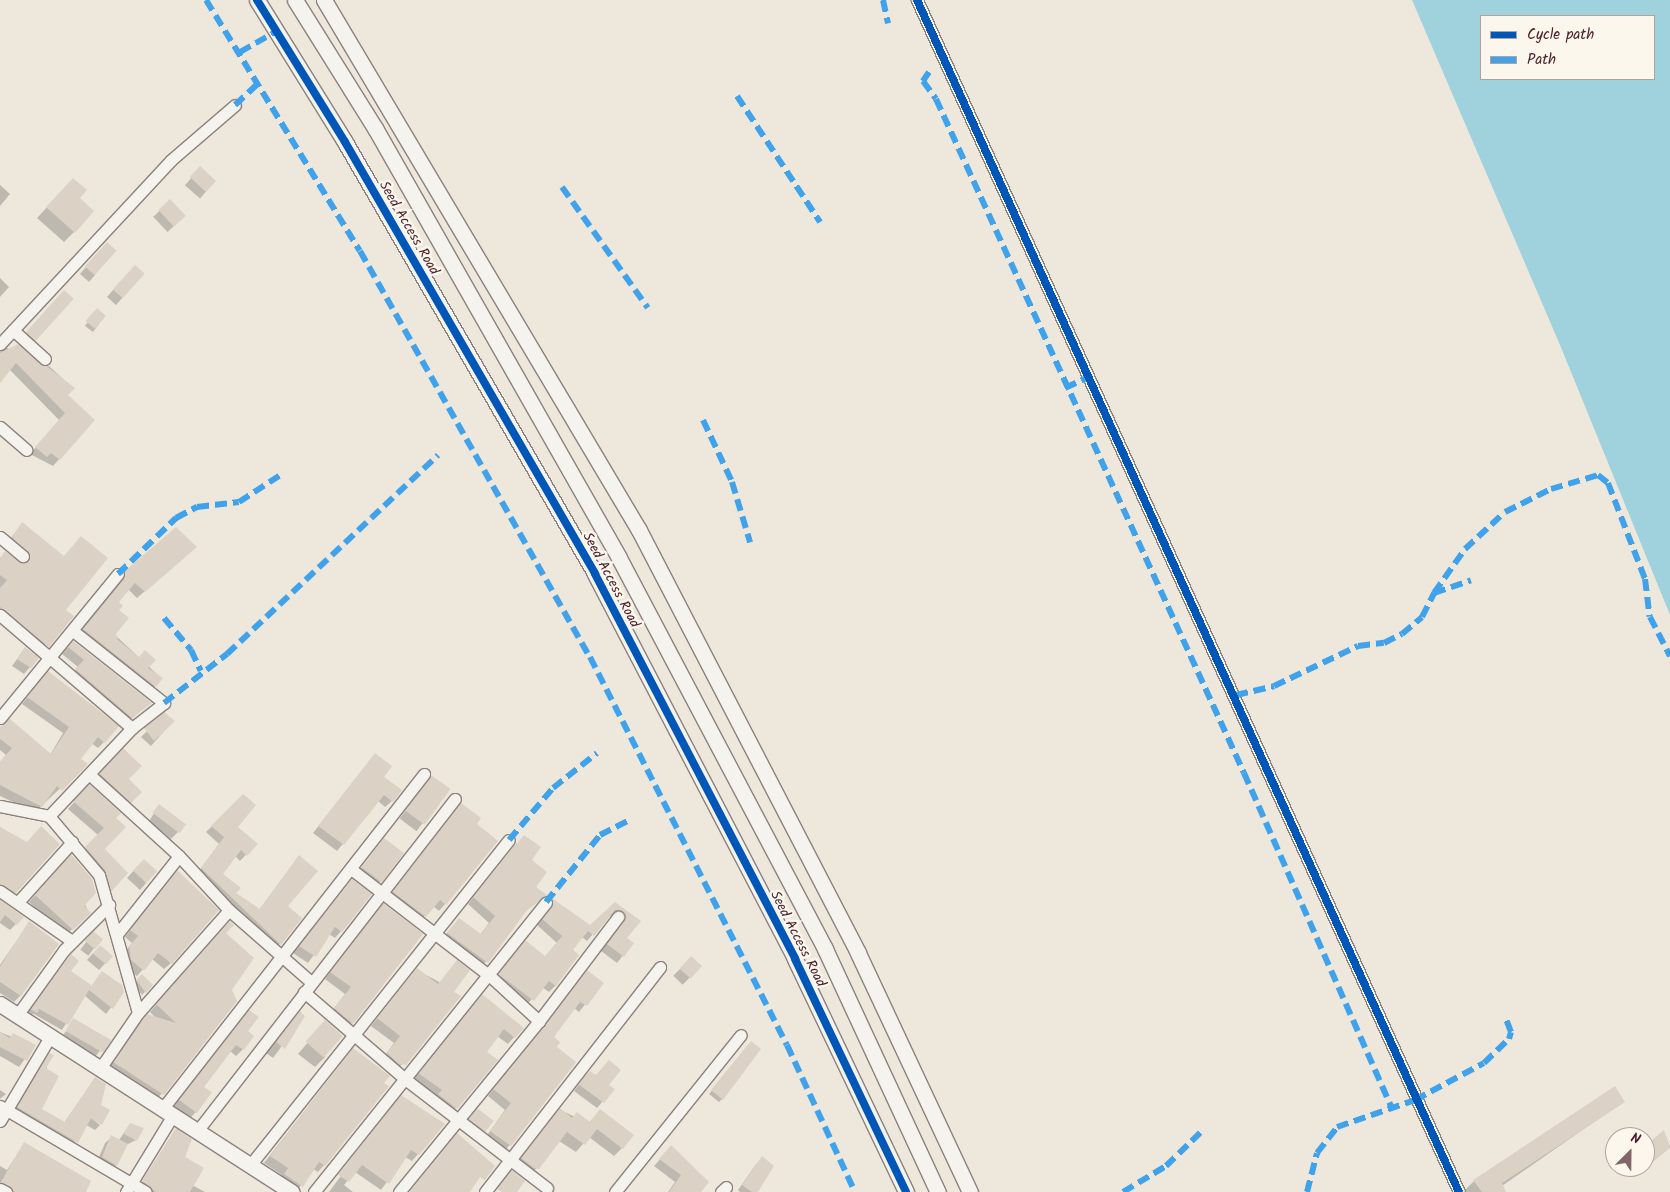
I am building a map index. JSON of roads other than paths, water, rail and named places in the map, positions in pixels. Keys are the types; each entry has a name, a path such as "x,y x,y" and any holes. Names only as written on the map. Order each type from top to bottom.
{"street":[{"name":"Seed Access Road","path":"257,0 345,142 594,574 795,959 906,1192"},
{"name":"Seed Access Road","path":"295,0 374,128 619,558 825,949 938,1192"},
{"path":"324,0 639,530 858,953 970,1192"},
{"path":"917,0 1459,1192"},
{"path":"0,344 171,160 235,105"},
{"path":"13,330 45,359"},
{"path":"0,427 26,450"},
{"path":"0,537 23,556"},
{"path":"0,718 48,656 118,574"},
{"path":"0,615 132,728"},
{"path":"48,816 90,775 132,728 164,703 72,630"},
{"path":"128,1187 168,1111 281,958 424,774"},
{"path":"90,775 179,856 229,910 281,958 354,1036 509,1161 547,1188"},
{"path":"198,1130 308,987 384,895 454,799"},
{"path":"0,806 48,816 99,875 118,934 138,1013"},
{"path":"251,1164 437,935 509,840"},
{"path":"18,902 72,842"},
{"path":"118,934 179,856"},
{"path":"351,869 490,976 539,1021"},
{"path":"0,891 72,941"},
{"path":"314,1192 490,976 546,902"},
{"path":"18,1014 72,941 110,906"},
{"path":"101,1067 138,1013 229,910"},
{"path":"399,1192 539,1021 618,917"},
{"path":"485,1192 660,967"},
{"path":"0,1004 101,1067 292,1192"},
{"path":"0,1121 3,1108 50,1035"},
{"path":"615,1192 741,1035"},
{"path":"3,1108 128,1187 146,1192"},
{"path":"0,1188 6,1192"}],"water":[{"path":"1412,0 1670,0 1670,615 1560,345"}]}
